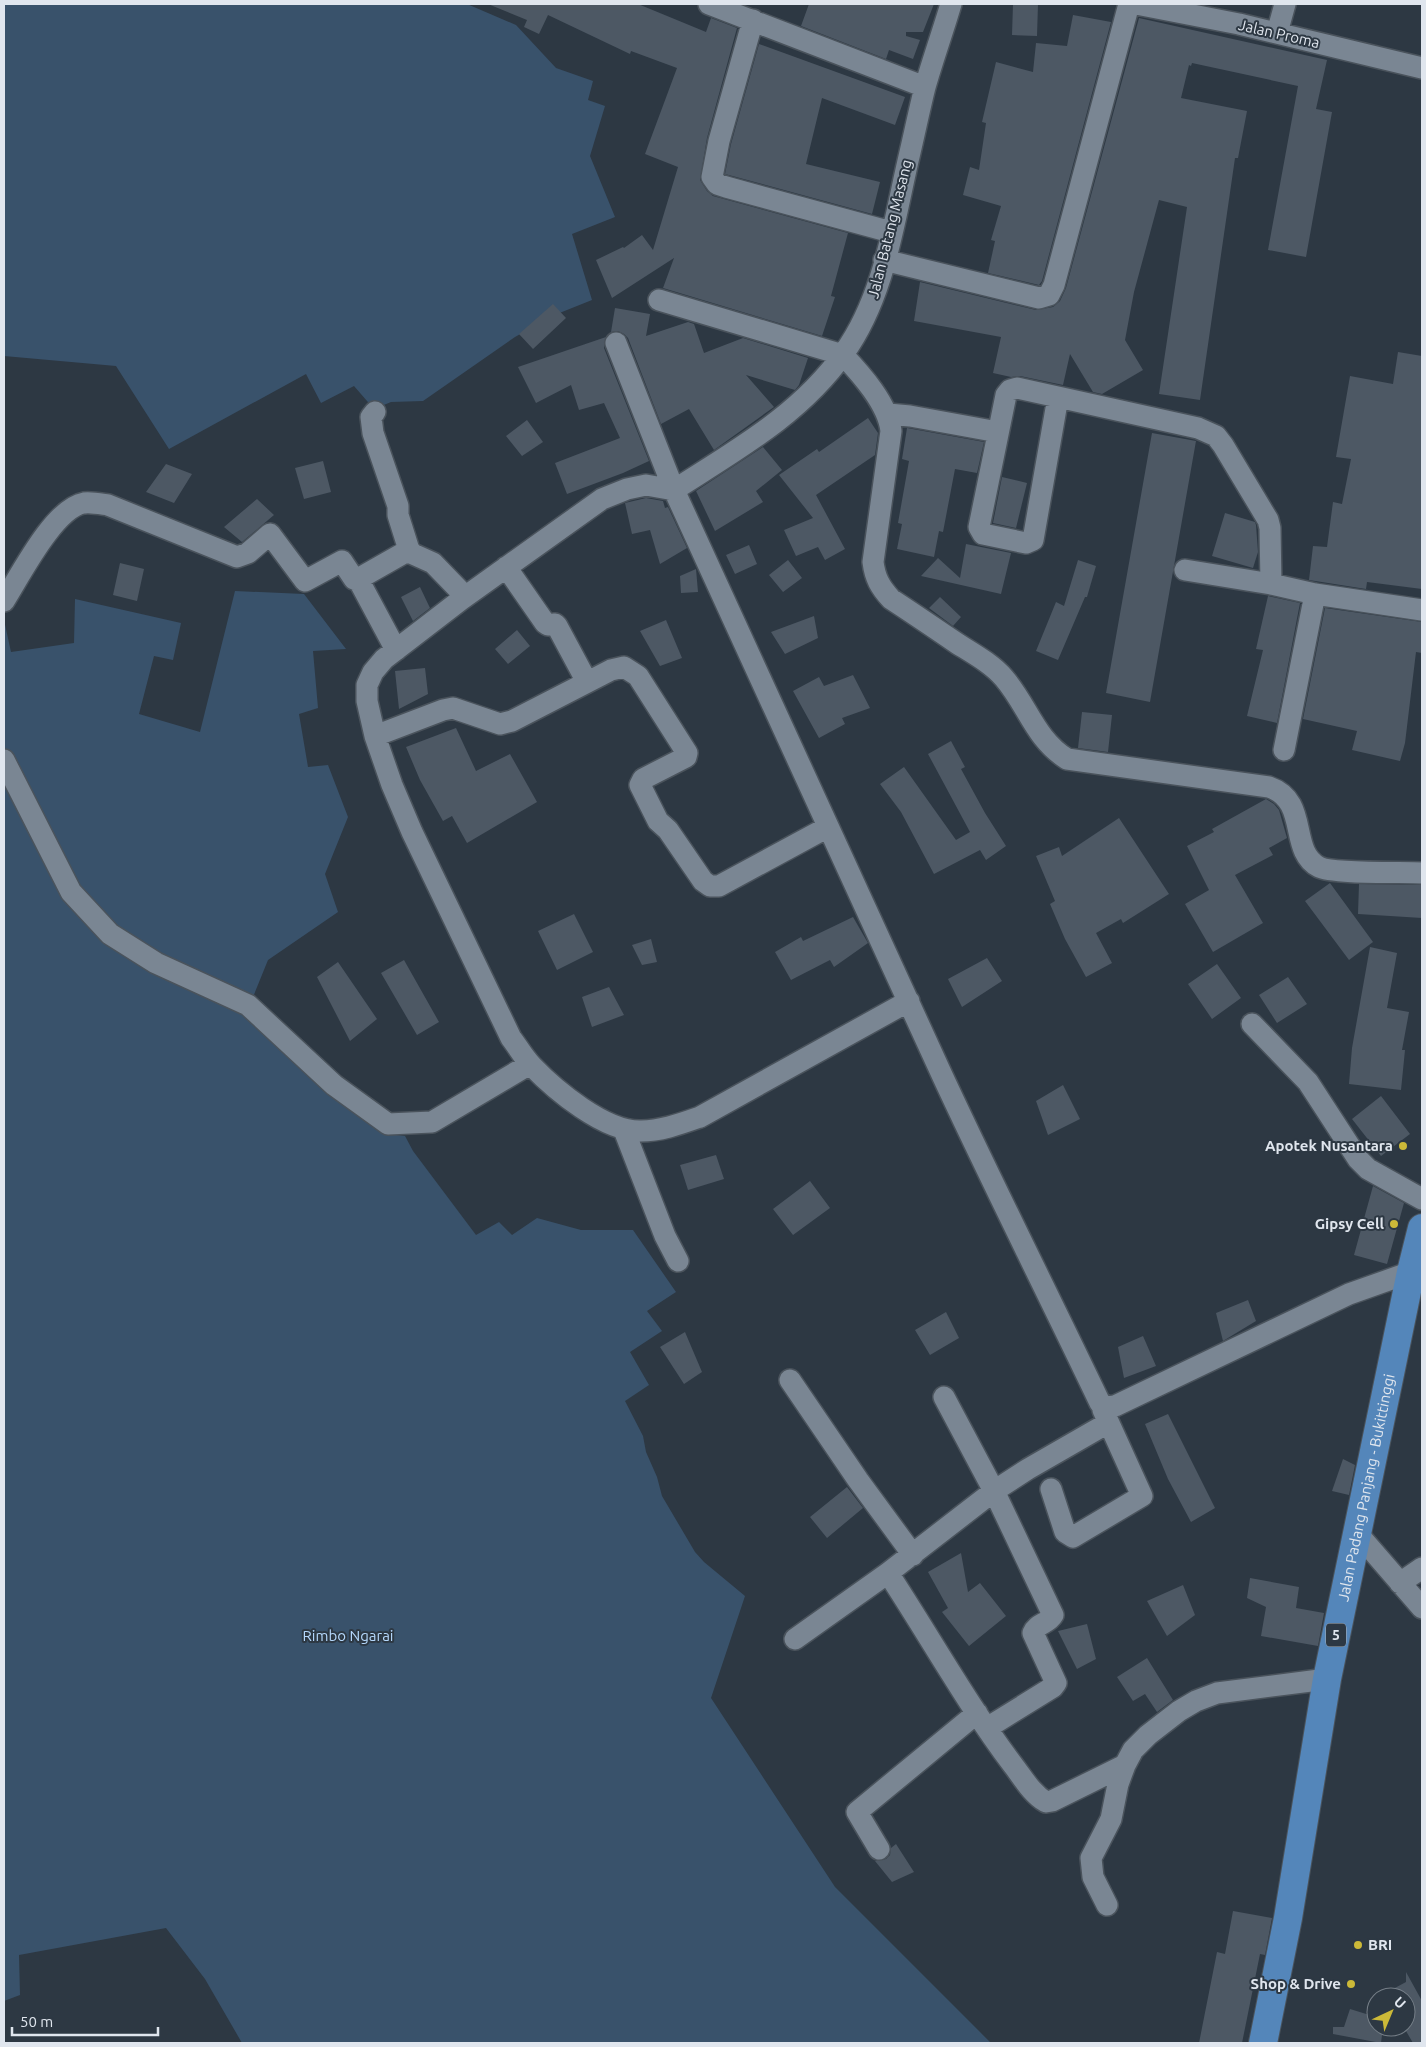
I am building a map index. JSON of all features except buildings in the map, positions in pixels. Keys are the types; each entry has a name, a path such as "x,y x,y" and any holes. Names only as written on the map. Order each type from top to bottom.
{"highway":[{"name":"Jalan Padang Panjang - Bukittinggi","path":"1264,2043 1288,1918 1327,1679 1411,1272 1422,1228"}],"street":[{"path":"709,4 925,87"},
{"name":"Jalan Batang Masang","path":"674,490 767,431 797,404 843,355 858,332 870,308 884,260 925,87 951,4"},
{"path":"884,260 1040,298 1049,296 1054,285 1129,4"},
{"name":"Jalan Proma","path":"1136,4 1277,33 1422,68"},
{"path":"1277,33 1285,4"},
{"path":"753,20 719,141 712,177 717,184 726,187 891,232"},
{"path":"659,300 843,355 855,367 888,414 891,431 873,562 875,576 881,588 891,599 988,664 1003,678 1014,691 1042,737 1054,751 1067,759 1269,787 1280,791 1287,797 1293,809 1307,857 1321,868 1422,872"},
{"path":"616,343 674,490 942,1076 1142,1496 1073,1537 1065,1532 1051,1489"},
{"path":"1058,397 1034,540 1026,543 986,536 979,527 998,432 1006,395 1010,390 1017,388 1058,397 1198,428 1216,436 1229,454 1268,520 1270,528 1271,584"},
{"path":"375,412 371,417 373,433 398,506 398,515 409,550 413,554 433,562 465,596"},
{"path":"888,414 910,416 998,432"},
{"path":"674,490 646,485 627,489 602,499 465,596 384,659 373,672 367,685 366,701 376,736 412,832 511,1038 530,1064 554,1087 596,1116 624,1130 640,1131 668,1128 700,1117 909,1001"},
{"path":"4,601 56,520 69,509 85,503 108,505 237,557 248,552 270,534 305,581 342,561 351,576 354,579 358,579 409,550"},
{"path":"506,566 545,622 548,625 555,624 559,629 587,682"},
{"path":"1185,570 1271,584 1316,594 1422,610"},
{"path":"358,579 396,650"},
{"path":"1284,750 1316,594"},
{"path":"376,736 443,710 453,708 500,724 512,721 611,670 624,668 630,670 644,684 687,753 686,757 643,780 640,785 658,821 668,830 703,881 710,886 719,886 828,827"},
{"path":"4,760 71,892 110,934 156,963 248,1005 334,1085 388,1124 432,1122 530,1064"},
{"path":"1252,1024 1308,1082 1358,1159 1368,1169 1422,1199"},
{"path":"624,1130 665,1236 678,1261"},
{"path":"795,1639 913,1555 994,1492 1104,1413 1107,1407 1116,1406 1349,1294 1411,1272"},
{"path":"790,1380 858,1480 913,1555"},
{"path":"879,1849 860,1810 982,1720 1053,1687 1056,1683 1033,1633 1036,1628 1049,1621 1053,1615 1052,1610 994,1492 944,1397"},
{"path":"1358,1534 1422,1608"},
{"path":"1400,1583 1422,1568"},
{"path":"888,1573 982,1720 1037,1796 1046,1802 1067,1794 1125,1764"},
{"path":"1108,1905 1093,1878 1091,1858 1111,1818 1118,1784 1125,1764 1133,1750 1148,1735 1179,1711 1196,1701 1217,1693 1327,1679"}],"green space":[{"path":"4,4 467,4 516,25 556,68 593,81 588,100 605,106 590,156 615,217 572,234 592,300 552,316 515,337 423,401 391,402 374,409 354,386 321,403 306,374 169,449 116,366 4,356"},
{"name":"Rimbo Ngarai","path":"235,591 304,594 346,649 313,651 318,708 299,714 308,767 328,765 348,817 325,874 338,912 268,960 251,1002 388,1134 405,1136 413,1151 476,1235 499,1222 512,1235 537,1218 581,1230 633,1230 676,1292 647,1311 662,1331 630,1352 649,1385 625,1401 643,1436 646,1452 657,1477 662,1496 695,1552 704,1562 745,1596 711,1698 835,1887 991,2043 242,2043 205,1979 166,1928 19,1955 20,1995 4,2001 4,620 11,652 74,643 75,599 181,623 173,660 154,656 139,714 200,732"}],"place":[{"name":"Apotek Nusantara","path":"1403,1146"},
{"name":"Gipsy Cell","path":"1394,1224"},
{"name":"BRI","path":"1358,1945"},
{"name":"Shop & Drive","path":"1351,1984"}]}
